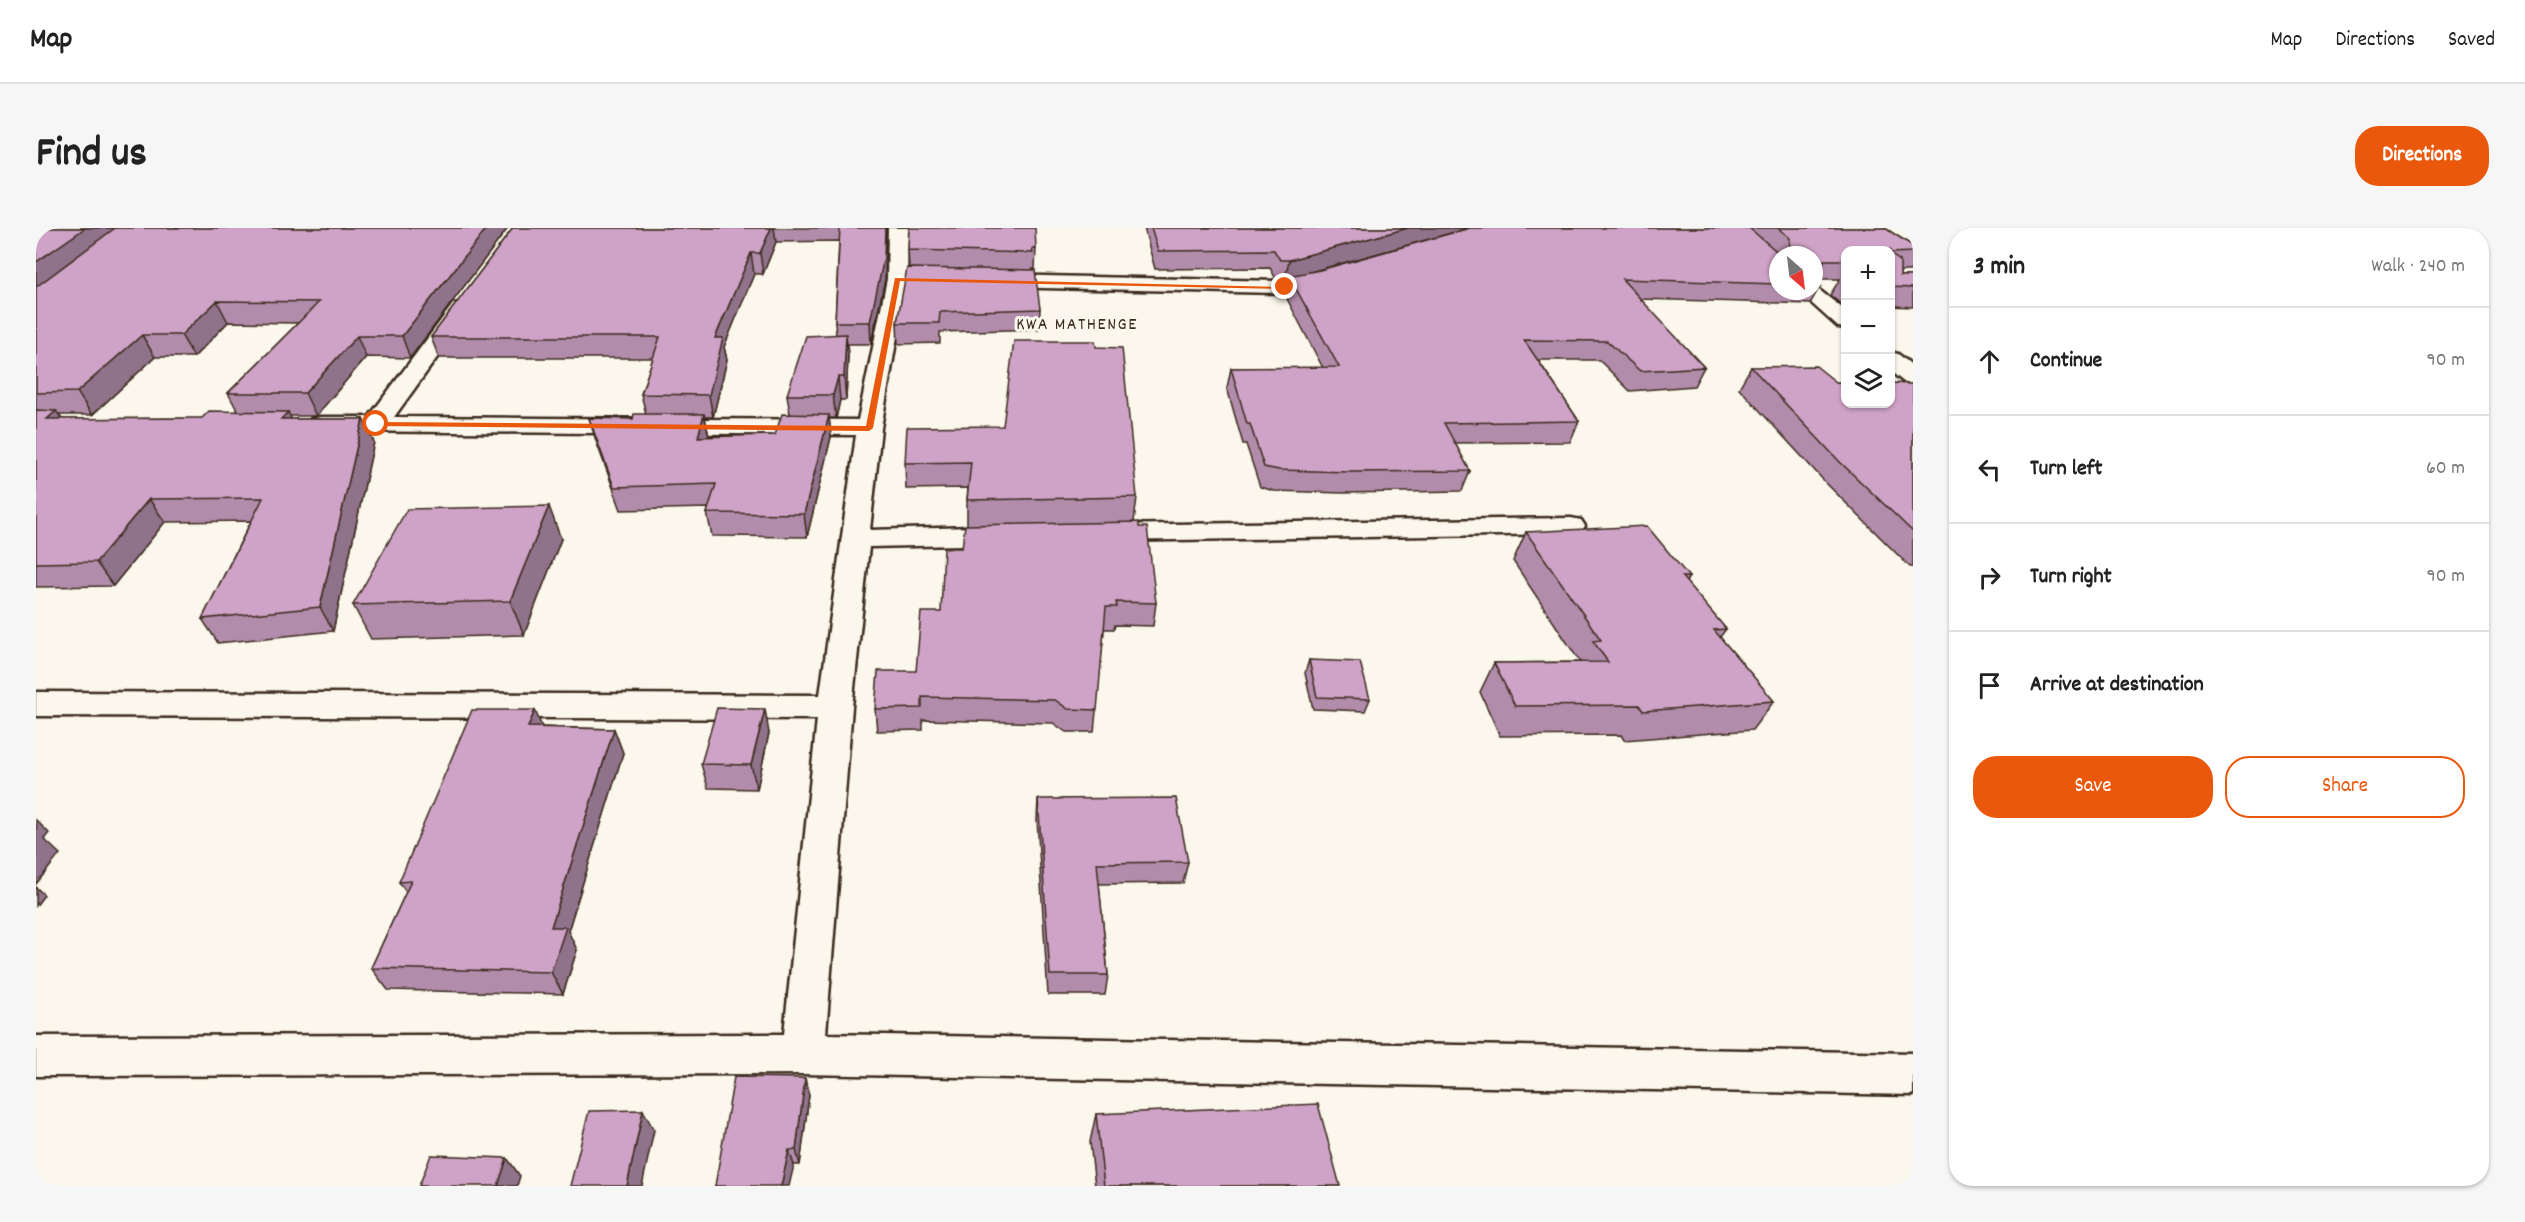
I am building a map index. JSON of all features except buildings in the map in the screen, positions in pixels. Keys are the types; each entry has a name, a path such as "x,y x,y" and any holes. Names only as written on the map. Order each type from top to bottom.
{"street":[{"path":"803,1054 835,707 869,428 909,279 898,228"},
{"path":"968,280 1285,287 1351,271"},
{"path":"1823,287 1835,287"},
{"path":"376,424 472,293"},
{"path":"1819,300 1841,319"},
{"path":"1895,364 1913,378"},
{"path":"294,424 869,428"},
{"path":"1081,534 1571,526"},
{"path":"856,538 1034,535"},
{"path":"36,704 835,707"},
{"path":"36,1056 803,1054 1913,1074"}],"district":[{"name":"KWA MATHENGE","path":"1077,323"}],"route":[{"path":"376,424 869,428 897,279 1285,287"}]}
